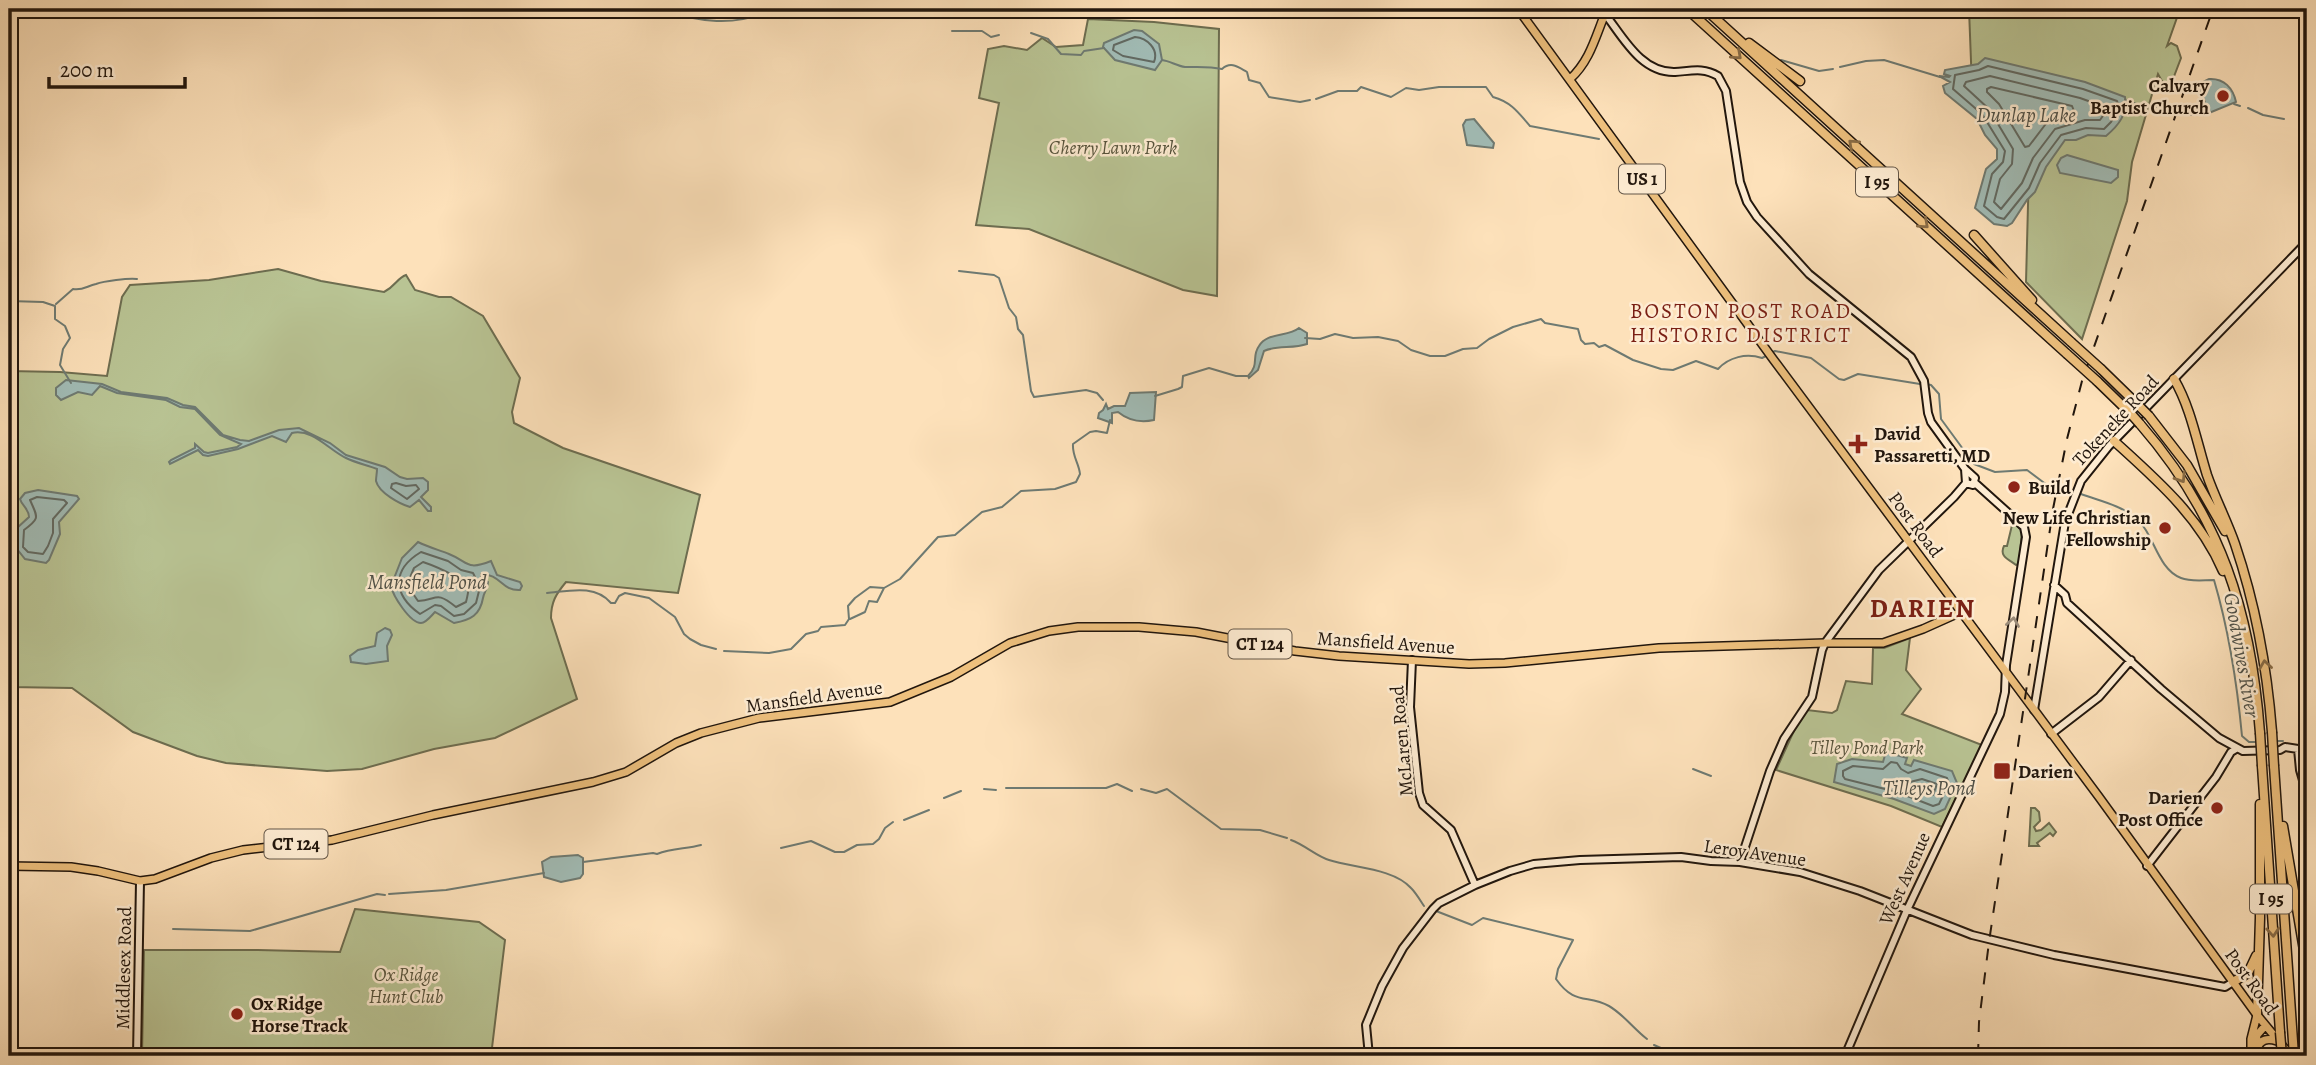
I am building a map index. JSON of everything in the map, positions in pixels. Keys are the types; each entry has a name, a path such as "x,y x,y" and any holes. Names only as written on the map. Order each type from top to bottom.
{"highway":[{"name":"I 95","path":"1687,9 2132,415 2167,457 2202,512 2223,556 2244,620 2254,668 2282,1056"},
{"name":"I 95","path":"1706,9 2140,407 2178,452 2213,508 2231,545 2251,599 2265,663 2293,1056"},
{"path":"1706,9 1800,81"},
{"path":"1975,235 2069,340"},
{"path":"2174,379 2183,397 2212,487 2232,535 2251,599"},
{"path":"2114,440 2178,501 2202,530 2216,555 2244,620"},
{"path":"2257,1015 2262,766"},
{"path":"2274,766 2307,968"},
{"path":"2233,982 2251,970 2260,929"}],"main road":[{"name":"Post Road","path":"1518,9 2265,1026 2279,1036 2293,1056"},
{"path":"1570,79 1588,58 1606,11"},
{"name":"Mansfield Avenue","path":"9,866 71,867 140,881 155,879 211,858 243,850 332,840 433,815 593,782 626,772 676,743 701,733 759,718 890,702 951,677 1010,643 1049,631 1090,627 1139,627 1196,632 1300,652 1469,664 1506,663 1659,648 1883,643 1961,612"},
{"path":"2254,1056 2250,1039 2257,1015"},
{"path":"2254,1056 2256,1038 2265,1026"},
{"path":"2254,1056 2261,1041 2279,1036"}],"street":[{"path":"1606,11 1637,55 1653,67 1671,72 1701,69 1718,76 1726,91 1740,182 1757,217 1809,274 1911,357 1924,381 1931,422 1965,469 1968,479 1954,497 1879,570 1825,643 1812,697 1784,739 1770,771 1740,862"},
{"name":"Tokeneke Road","path":"2034,710 2062,536 2074,495 2087,471 2307,242"},
{"name":"West Avenue","path":"1845,1056 1943,830 1995,725 2005,692 2026,537 2024,527 1975,483 1970,486 1968,479"},
{"path":"2054,585 2065,596 2067,603 2182,708 2219,738 2236,749 2251,752 2280,750 2285,747 2298,749 2300,770 2307,794"},
{"path":"2050,607 2067,603"},
{"name":"McLaren Road","path":"1412,660 1410,707 1419,793 1423,805 1451,830 1475,885"},
{"path":"2051,734 2099,697 2131,660"},
{"path":"2147,866 2225,765 2231,752 2236,749"},
{"name":"Leroy Avenue","path":"1369,1056 1366,1024 1382,986 1403,948 1429,912 1439,903 1510,871 1534,864 1567,861 1681,857 1740,862 1800,872 1972,935 2054,954 2225,987 2233,982"},
{"name":"Middlesex Road","path":"137,1056 140,881"}],"green space":[{"path":"1969,9 2180,9 2167,46 2171,43 2177,46 2181,58 2173,79 2168,84 2163,83 2158,74 2132,162 2127,201 2082,339 2026,282 2030,129 1972,87"},
{"name":"Cherry Lawn Park","path":"1088,19 1219,29 1217,296 1183,290 1029,229 976,225 999,103 979,98 988,49 1004,46 1027,50 1042,38 1056,47 1083,45"},
{"path":"278,269 321,281 384,292 406,275 415,290 439,297 451,297 483,316 520,378 512,412 514,423 563,448 700,495 678,593 566,582 557,594 551,618 577,699 495,738 434,749 362,769 327,771 226,763 197,756 133,732 72,688 9,687 9,371 107,376 122,297 130,285 209,280"},
{"path":"2013,521 2022,531 2019,564 2016,565 2005,557 2003,552"},
{"name":"Tilley Pond Park","path":"1910,638 1906,670 1921,689 1902,714 1982,745 1942,827 1891,806 1776,770 1798,722 1807,710 1832,713 1837,710 1846,681 1872,684 1873,648 1884,648"},
{"path":"2031,808 2039,812 2040,821 2034,827 2036,831 2049,823 2056,832 2053,836 2050,833 2037,843 2039,846 2029,846"},
{"name":"Ox Ridge Hunt Club","path":"355,909 479,922 505,940 491,1056 142,1056 144,950 340,952"}],"water":[{"path":"1134,30 1142,31 1159,44 1162,60 1155,70 1115,60 1103,47 1104,43"},
{"name":"Dunlap Lake","path":"1985,58 2085,82 2125,97 2125,109 2121,119 2106,136 2088,135 2076,140 2065,140 2046,167 2035,192 2007,226 1994,224 1975,208 1986,169 1997,159 1997,149 1985,135 1977,119 1945,93 1943,86 1950,82 1939,76 1949,77 1944,74 1945,70 1978,64"},
{"path":"2209,79 2219,80 2227,85 2236,102 2204,115 2198,110 2205,101 2199,87"},
{"path":"1474,119 1494,143 1493,148 1467,145 1463,125 1466,120"},
{"path":"2067,155 2118,170 2118,177 2111,183 2060,173 2057,165 2061,158"},
{"path":"1299,328 1307,333 1307,344 1264,351 1258,370 1249,378 1257,350 1263,342"},
{"path":"66,380 102,384 121,392 167,398 195,407 223,435 240,440 249,441 279,430 299,428 330,443 346,455 385,467 400,477 423,478 428,482 428,490 421,497 431,507 431,511 419,500 410,507 396,501 378,485 377,469 346,458 313,437 299,432 292,433 286,442 272,436 238,449 208,456 198,450 170,464 171,460 195,448 195,444 208,453 241,444 220,435 195,409 180,407 166,400 117,393 100,386 92,395 78,392 61,400 56,395 56,388"},
{"path":"1156,392 1154,420 1135,420 1118,412 1112,413 1112,423 1098,418 1106,404 1108,409 1125,406 1130,393"},
{"path":"38,490 77,496 79,499 59,522 60,534 46,563 25,559 17,549 17,528 29,517 20,499 25,493"},
{"name":"Mansfield Pond","path":"418,542 468,564 477,565 491,561 497,575 520,582 522,586 520,590 514,590 493,577 481,574 481,578 488,584 480,609 474,616 454,623 435,612 425,622 417,622 403,608 391,586 402,558"},
{"path":"385,628 390,630 392,635 387,646 388,661 366,664 351,662 350,656 358,650 375,646 377,633"},
{"name":"Tilleys Pond","path":"1886,752 1907,758 1905,764 1911,766 1914,760 1952,771 1957,783 1945,809 1934,814 1834,782 1837,764 1852,759 1883,762"},
{"path":"578,855 583,858 583,874 580,878 561,882 544,877 542,862 551,857"}],"waterway":[{"path":"396,15 500,9"},
{"path":"547,9 552,9"},
{"path":"661,9 717,21 744,19 773,9"},
{"path":"833,9 867,10 877,15"},
{"path":"880,15 901,9"},
{"path":"907,9 913,12"},
{"path":"917,13 937,15"},
{"path":"952,31 982,31 991,37 999,35"},
{"path":"1031,33 1048,39 1061,54 1081,55 1084,51 1104,48"},
{"path":"1162,60 1185,67 1222,69 1228,65 1234,66 1247,72 1249,80 1260,83 1269,97 1300,102 1310,100"},
{"path":"1781,60 1819,71 1833,69"},
{"path":"1840,67 1884,60 1940,77"},
{"path":"1316,99 1338,91 1357,91 1361,87 1391,97 1406,88 1419,90 1439,87 1486,87 1493,97 1518,112 1530,126 1599,139"},
{"path":"2125,100 2145,107 2165,107"},
{"path":"2234,104 2240,106"},
{"path":"2248,108 2263,115 2284,119"},
{"path":"2185,113 2201,114"},
{"path":"959,271 999,278 1009,308 1023,335 1034,397 1086,390 1097,393 1103,400"},
{"path":"56,304 73,289 110,281 137,279"},
{"path":"9,301 43,302 55,306 55,319 65,326 70,338 63,349 60,365 71,383"},
{"name":"Goodwives River","path":"1305,338 1320,339 1335,334 1353,338 1378,337 1398,341 1411,350 1430,356 1445,356 1463,349 1477,348 1513,327 1541,319 1545,323 1578,329 1585,344 1594,343 1599,347 1605,345 1633,360 1661,369 1673,370 1696,361 1718,369 1738,357 1762,358 1768,355"},
{"name":"Goodwives River","path":"1773,352 1811,358 1839,379 1844,380 1858,374 1920,384"},
{"name":"Goodwives River","path":"1155,396 1182,387 1183,376 1209,368 1236,376 1247,376"},
{"name":"Goodwives River","path":"1926,384 1931,385 1939,394 1941,419 1974,464 1995,472 2027,470 2047,485"},
{"name":"Goodwives River","path":"724,651 769,653 791,649 806,634 818,631 821,627 845,625 849,619 848,606 855,598 870,587 884,588 900,579 938,537 955,535 982,512 1002,507 1021,491 1055,489 1076,482 1080,474 1073,444 1090,432 1107,433 1110,420"},
{"name":"Goodwives River","path":"2058,488 2069,490"},
{"name":"Goodwives River","path":"2081,494 2117,507 2136,518 2166,567 2173,573 2189,580 2214,580 2232,657 2242,736 2249,742 2257,742"},
{"path":"850,619 865,612 869,601 877,602 884,588"},
{"name":"Goodwives River","path":"547,593 590,591 605,597 611,603 615,603 619,596 625,593 649,598 675,617 684,634 690,639 716,649"},
{"name":"Goodwives River","path":"2277,741 2283,741"},
{"path":"1693,769 1711,776"},
{"path":"1006,788 1106,788 1117,784 1132,791"},
{"path":"984,789 996,790"},
{"path":"1141,789 1156,793 1167,789 1221,829 1260,830 1287,838"},
{"path":"944,798 961,791"},
{"path":"904,820 929,810"},
{"path":"781,848 811,841 835,852 844,852 857,845 873,844 893,822"},
{"path":"1291,840 1329,860 1394,876 1411,888 1424,906"},
{"path":"583,862 657,854 701,845"},
{"path":"389,894 446,890 544,873"},
{"path":"173,929 250,931 377,894 385,895"},
{"path":"1436,911 1472,925 1483,918 1573,940 1558,969 1556,979 1569,993 1614,1009 1647,1039"},
{"path":"1654,1045 1679,1056"},
{"path":"1684,1056 1699,1052 1703,1056"}],"railway":[{"path":"1978,1056 1979,1022 1989,942 2053,509 2067,439 2082,381 2213,9"}],"place":[{"name":"Calvary Baptist Church","path":"2223,96"},
{"name":"David Passaretti, MD","path":"1858,444"},
{"name":"Build","path":"2014,487"},
{"name":"New Life Christian Fellowship","path":"2165,528"},
{"name":"Darien","path":"2002,771"},
{"name":"Darien Post Office","path":"2217,808"},
{"name":"Ox Ridge Horse Track","path":"237,1014"}],"district":[{"name":"BOSTON POST ROAD HISTORIC DISTRICT","path":"1741,323"},
{"name":"DARIEN","path":"1923,608"}]}
